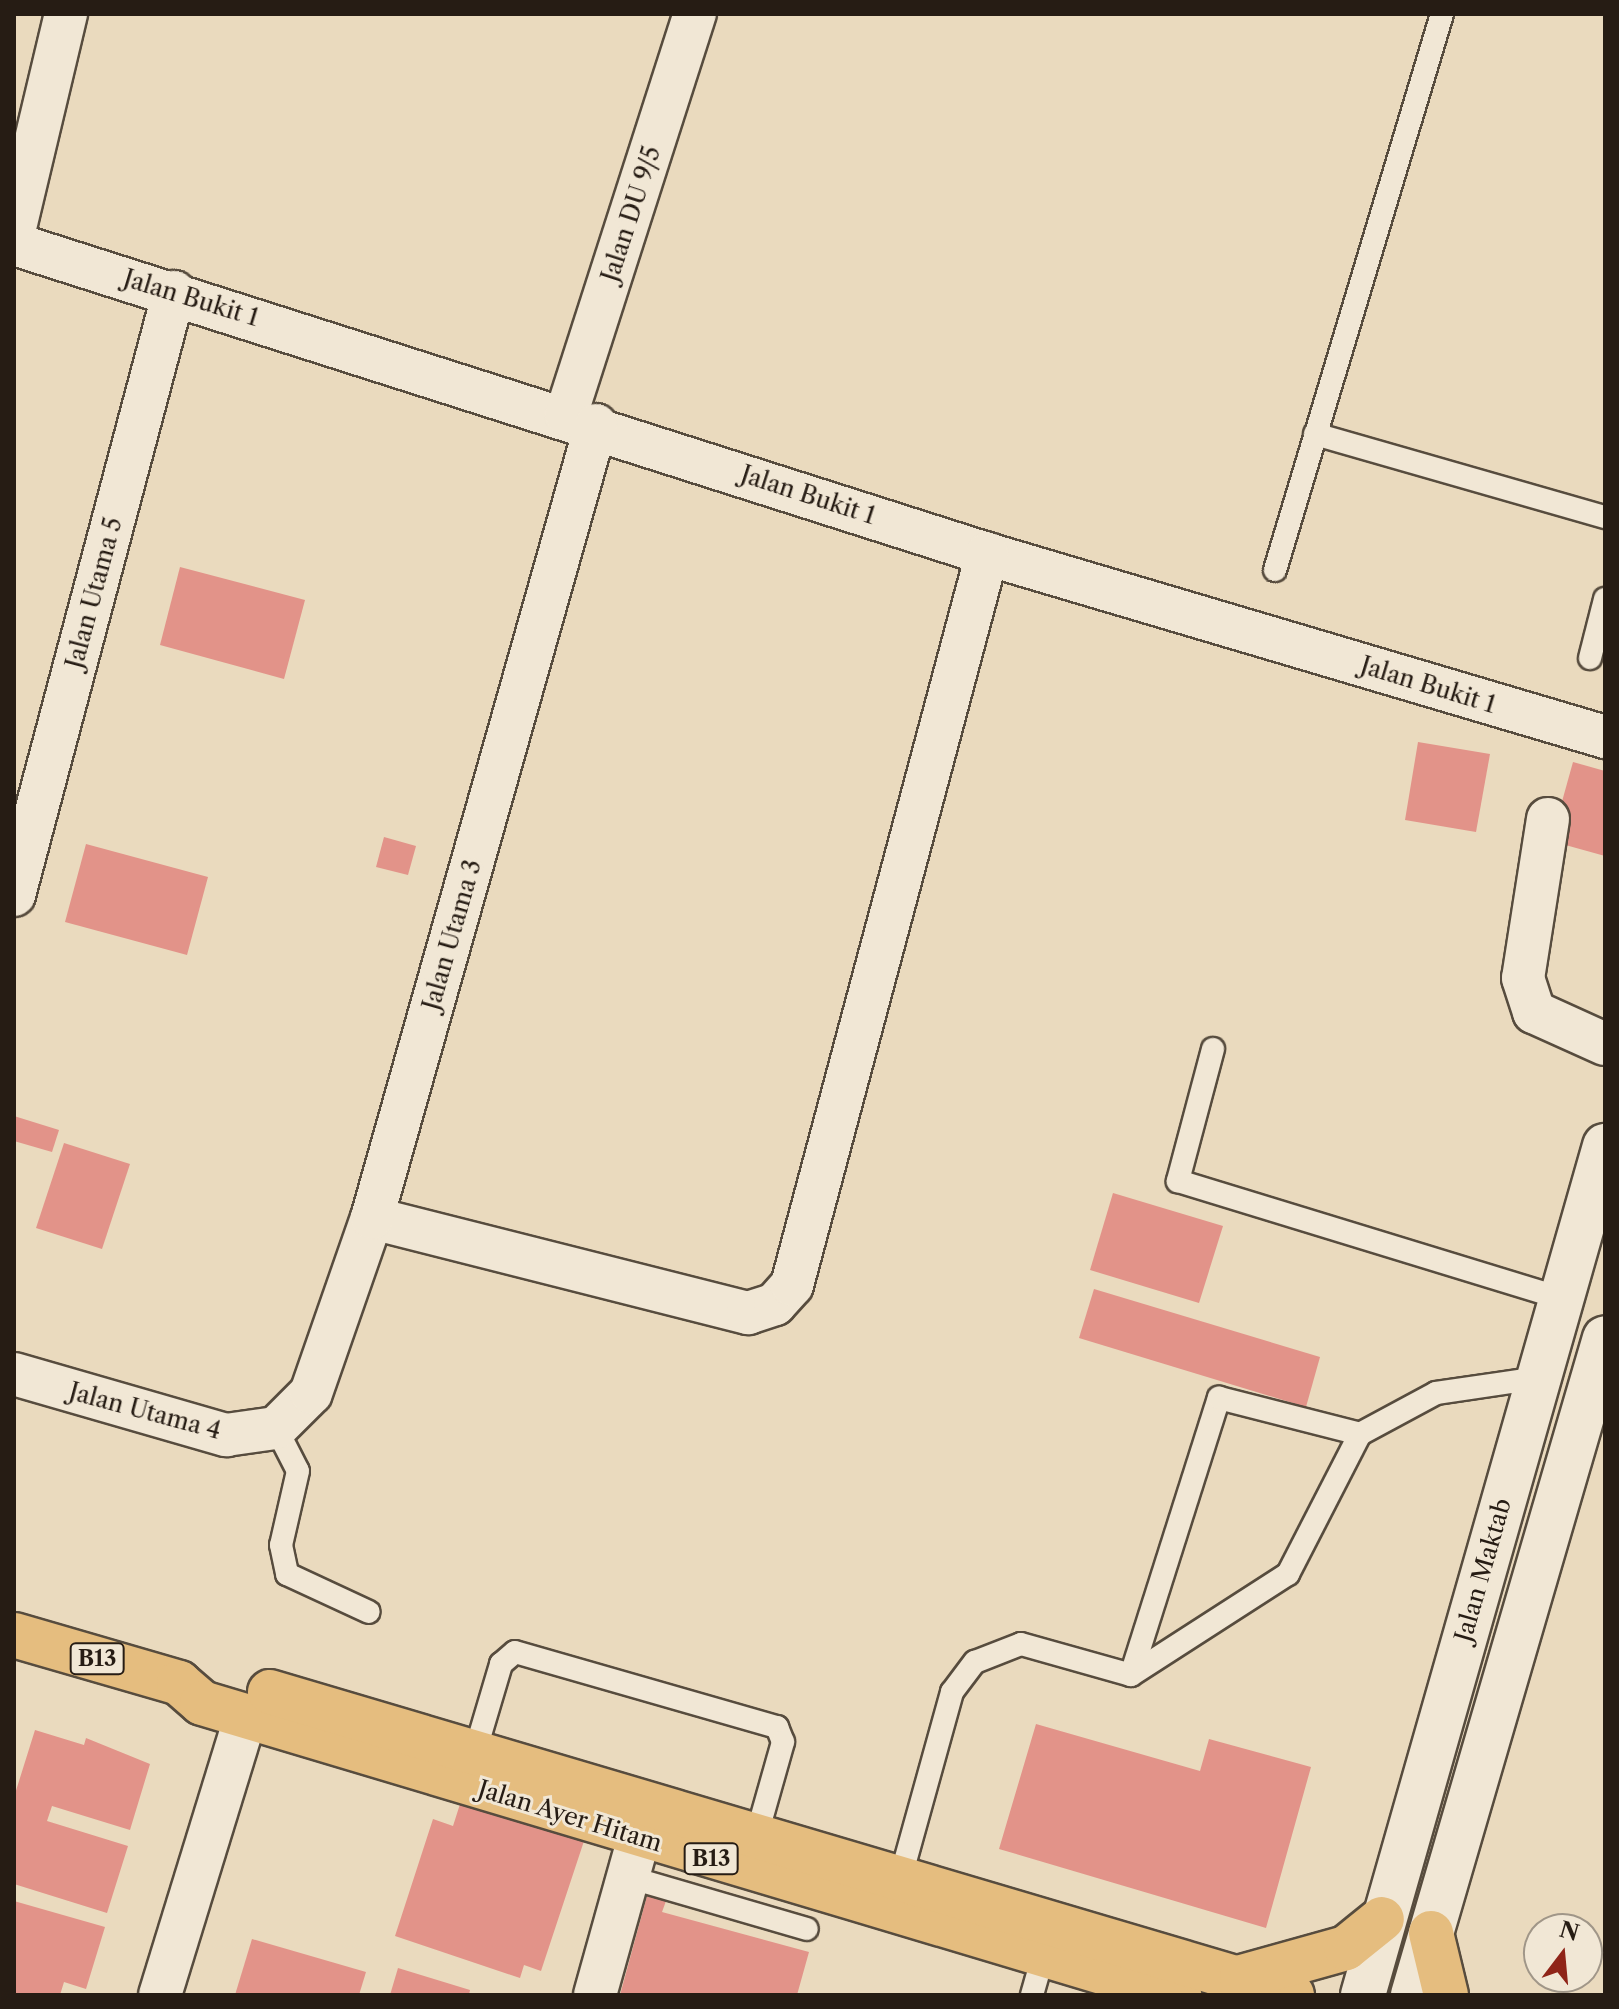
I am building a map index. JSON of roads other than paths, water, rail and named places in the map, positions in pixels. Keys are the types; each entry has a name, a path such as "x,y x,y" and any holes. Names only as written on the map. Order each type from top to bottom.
{"main road":[{"name":"Jalan Ayer Hitam","path":"14,1635 179,1683 202,1703 246,1716 633,1857 1037,1976 1179,1995"},
{"path":"179,1683 211,1675 901,1876 1292,1995"},
{"path":"1240,1978 1311,1962 1346,1948 1382,1919"},
{"path":"1431,1933 1446,1995"}],"street":[{"path":"14,232 66,14"},
{"name":"Jalan DU 9/5","path":"581,420 695,14"},
{"name":"Jalan Bukit 1","path":"14,244 581,420 987,554 1605,737"},
{"name":"Jalan Utama 5","path":"14,895 174,292"},
{"name":"Jalan Utama 3","path":"276,1428 311,1393 372,1218 581,420"},
{"path":"372,1218 748,1313 784,1294 792,1285 987,554"},
{"path":"1548,819 1523,978 1534,1012 1605,1044"},
{"name":"Jalan Maktab","path":"1363,1995 1382,1919 1605,1146"},
{"path":"1413,1995 1605,1338"},
{"name":"Jalan Utama 4","path":"14,1374 226,1435 276,1428"},
{"path":"160,1995 246,1716"},
{"path":"595,1995 633,1857"}],"lane":[{"path":"1275,570 1442,14"},
{"path":"1315,434 1605,517"},
{"path":"1590,658 1605,599"},
{"path":"1213,1049 1178,1181 1561,1298"},
{"path":"901,1876 952,1692 975,1662 1021,1644 1131,1675 1288,1574 1360,1434 1436,1393 1539,1378"},
{"path":"1131,1675 1219,1398 1360,1434"},
{"path":"276,1428 298,1471 281,1545 287,1574 369,1612"},
{"path":"475,1752 501,1664 515,1652 777,1727 783,1742 757,1834"},
{"path":"633,1857 807,1929"}]}
